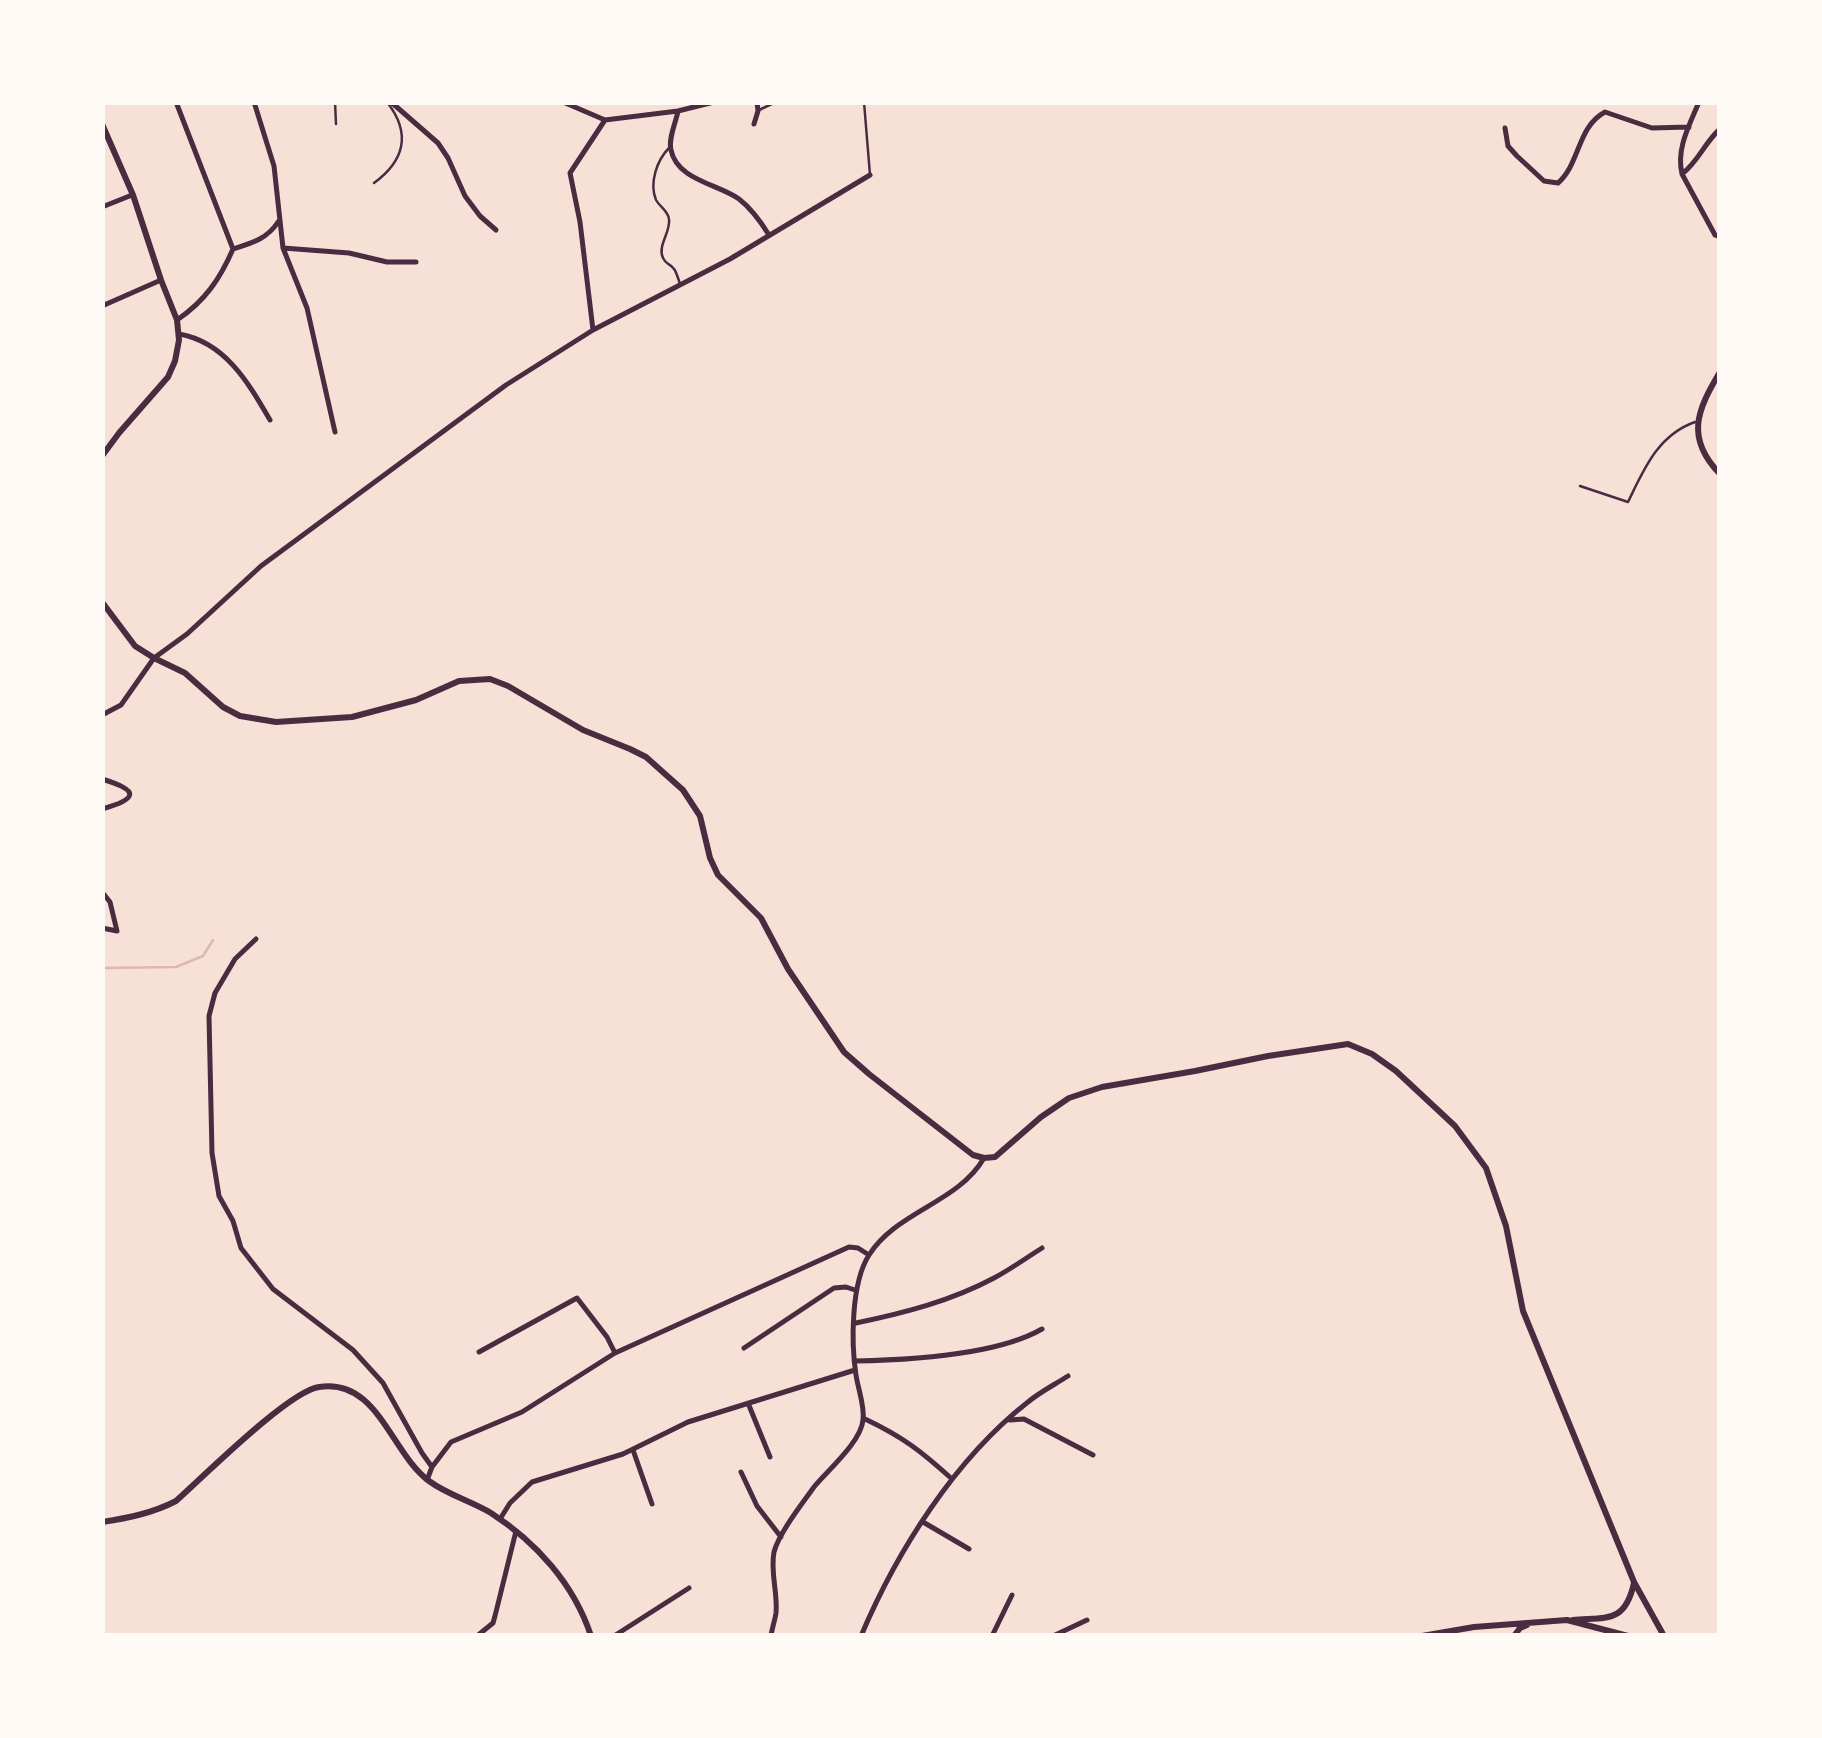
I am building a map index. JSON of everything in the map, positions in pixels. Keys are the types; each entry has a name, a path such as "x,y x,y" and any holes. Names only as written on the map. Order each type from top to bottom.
{"street":[{"path":"176,102 234,248 212,289 177,320"},
{"path":"254,102 274,166 283,248 307,308 336,432"},
{"path":"389,102 438,143 465,196 496,230"},
{"path":"564,102 605,120 678,111 714,102"},
{"path":"754,124 757,102"},
{"path":"1699,102 1680,151 1680,164 1720,238"},
{"path":"678,111 670,147 676,162 692,176 735,196 750,208 770,235"},
{"path":"1505,128 1508,146 1544,182 1558,183 1568,174 1588,127 1606,112 1652,128 1689,127"},
{"path":"594,330 570,173 605,120"},
{"path":"102,124 134,194 179,334 168,377 102,456"},
{"path":"1682,174 1720,128"},
{"path":"102,714 121,705 154,658 188,634 262,566 506,385 594,330 770,235 870,175"},
{"path":"102,207 134,194"},
{"path":"234,248 259,240 278,221"},
{"path":"283,248 349,253 387,262 416,262"},
{"path":"102,306 161,280"},
{"path":"179,334 200,338 232,362 270,420"},
{"path":"1720,372 1696,422 1703,448 1720,474"},
{"path":"102,602 135,646 185,674 232,714 276,722 352,717 416,700 459,681 490,679 583,730 646,758 683,790 700,816 718,876 761,918 788,969 844,1052 973,1154 984,1158 995,1157 1069,1098 1102,1087 1348,1044 1372,1054 1455,1126 1486,1168 1506,1226 1523,1311 1634,1582 1664,1636"},
{"path":"102,779 130,792 126,801 102,809"},
{"path":"102,892 110,902 118,931 102,928"},
{"path":"256,939 236,959 216,993 209,1016 212,1153 219,1196 242,1248 262,1276 273,1289 353,1350 383,1383 432,1467"},
{"path":"770,1636 776,1614 774,1555 782,1536 813,1489 859,1434 864,1419 854,1362 855,1290 869,1254 896,1227 962,1184 984,1158"},
{"path":"427,1480 451,1442 522,1412 615,1352 848,1247 869,1254"},
{"path":"855,1324 903,1314 950,1298 993,1279 1042,1248"},
{"path":"744,1348 834,1288 855,1290"},
{"path":"479,1352 577,1298 615,1352"},
{"path":"854,1362 965,1352 1042,1329"},
{"path":"500,1520 510,1503 532,1482 633,1450 688,1422 855,1370"},
{"path":"861,1636 889,1578 952,1479 1007,1420 1068,1376"},
{"path":"102,1522 164,1508 296,1397 313,1388 343,1387 366,1401 400,1450 427,1480 516,1531 559,1574 580,1606 590,1636"},
{"path":"748,1404 770,1457"},
{"path":"864,1419 916,1447 952,1479"},
{"path":"1007,1420 1024,1420 1094,1455"},
{"path":"633,1450 652,1504"},
{"path":"740,1472 756,1506 782,1536"},
{"path":"922,1522 969,1549"},
{"path":"477,1636 493,1622 516,1531"},
{"path":"1422,1636 1474,1627 1609,1617 1630,1602 1634,1582"},
{"path":"614,1636 689,1588"},
{"path":"992,1636 1012,1595"},
{"path":"1053,1636 1088,1620"},
{"path":"1566,1620 1628,1636"},
{"path":"1514,1636 1520,1628 1538,1621"}],"lane":[{"path":"335,102 336,124"},
{"path":"374,183 392,170 400,154 402,130 389,102"},
{"path":"758,111 776,102"},
{"path":"864,102 870,175"},
{"path":"670,147 656,168 654,192 668,215 664,261 676,272 680,285"},
{"path":"1580,486 1628,502 1659,446 1681,427 1696,422"}],"waterway":[{"path":"102,968 176,967 203,956 213,940"}]}
